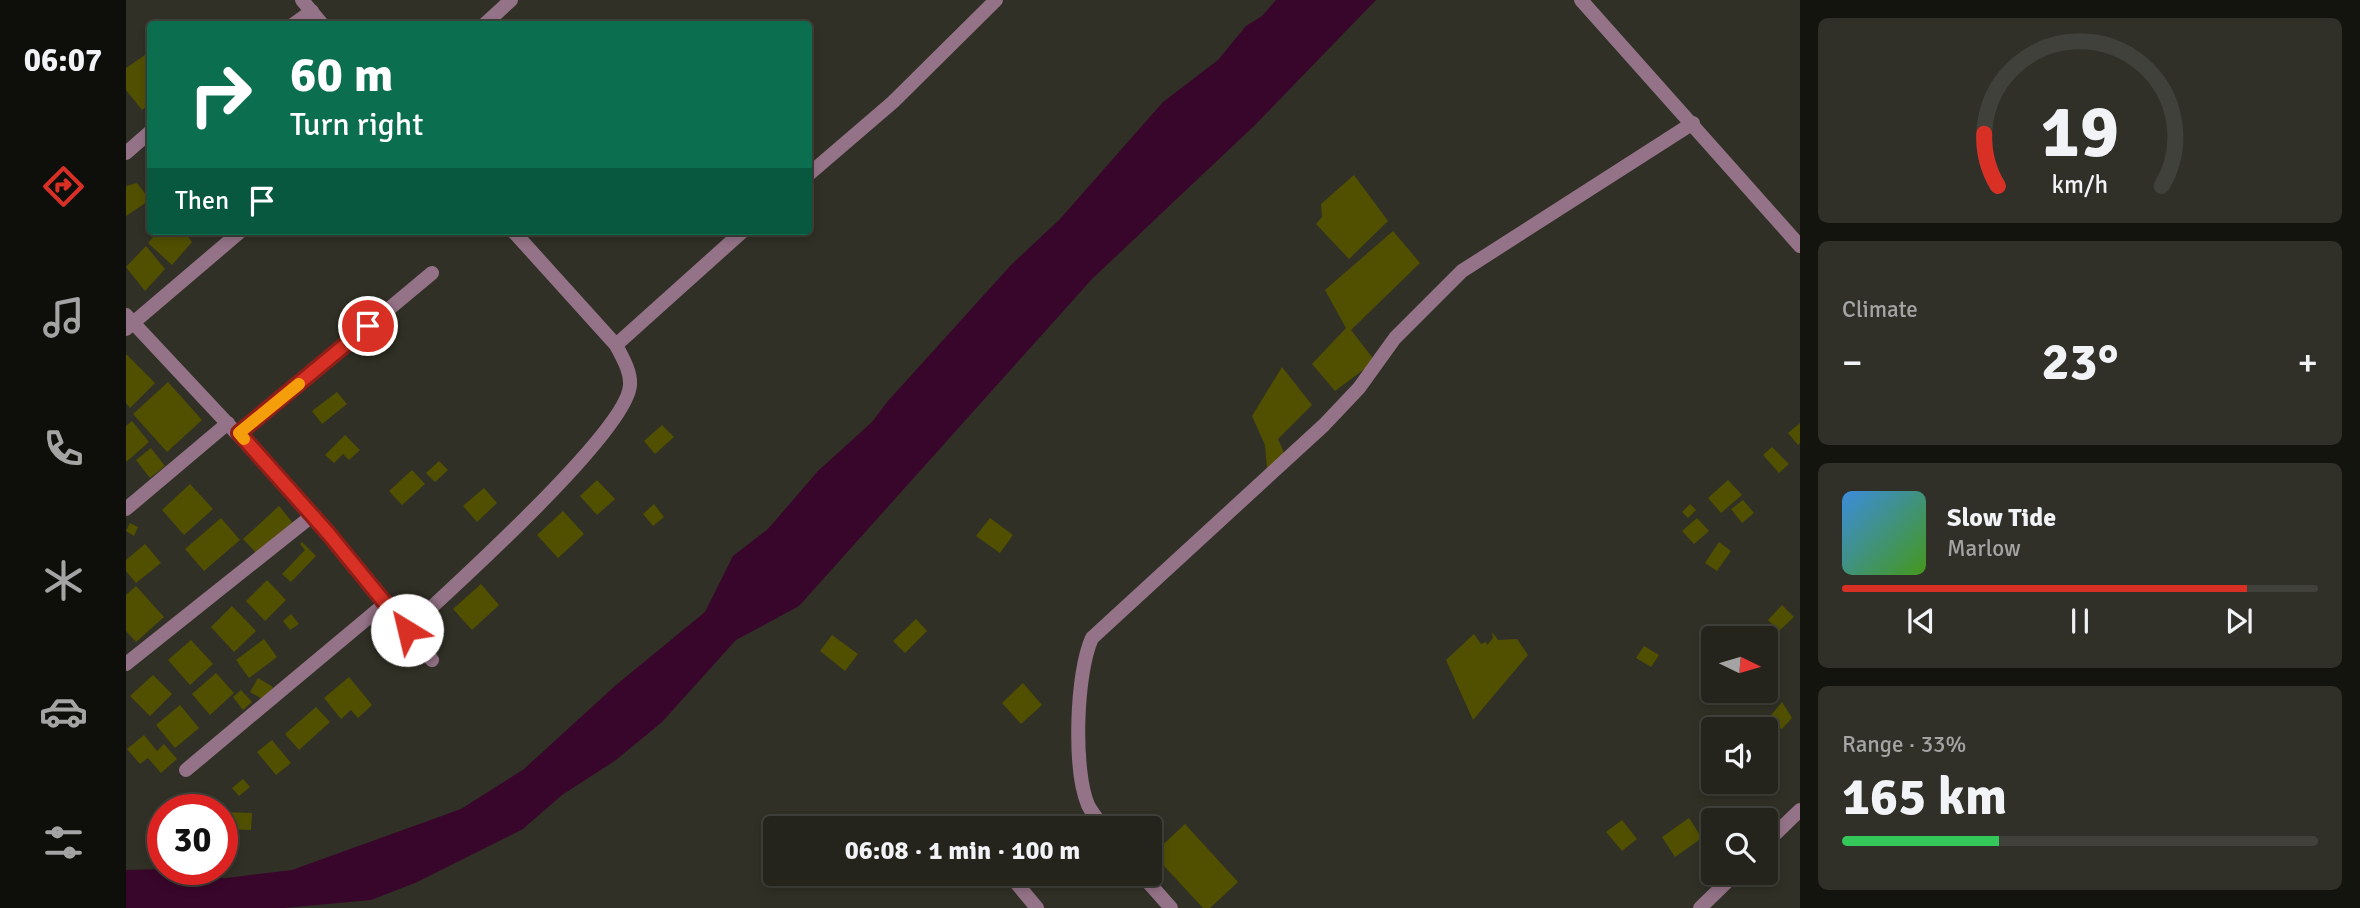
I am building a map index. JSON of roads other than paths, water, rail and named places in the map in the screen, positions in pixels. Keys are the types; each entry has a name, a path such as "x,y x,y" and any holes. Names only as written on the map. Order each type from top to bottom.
{"street":[{"path":"488,21 511,0"},
{"path":"812,172 893,103 996,0"},
{"path":"1581,0 1800,246"},
{"path":"295,21 307,5 320,21"},
{"path":"1096,816 1089,806 1080,769 1080,681 1085,653 1092,638 1324,425 1359,388 1395,338 1462,271 1693,123"},
{"path":"126,153 147,135"},
{"path":"236,235 129,322 233,428 313,515 432,660"},
{"path":"407,630 575,467 624,407 630,386 627,368 616,345 517,235"},
{"path":"616,345 739,235"},
{"path":"126,509 432,273"},
{"path":"126,664 313,515"},
{"path":"186,769 387,602"},
{"path":"1778,831 1800,810"},
{"path":"1700,908 1724,885"},
{"path":"1019,886 1037,908"},
{"path":"1152,886 1171,908"}]}
